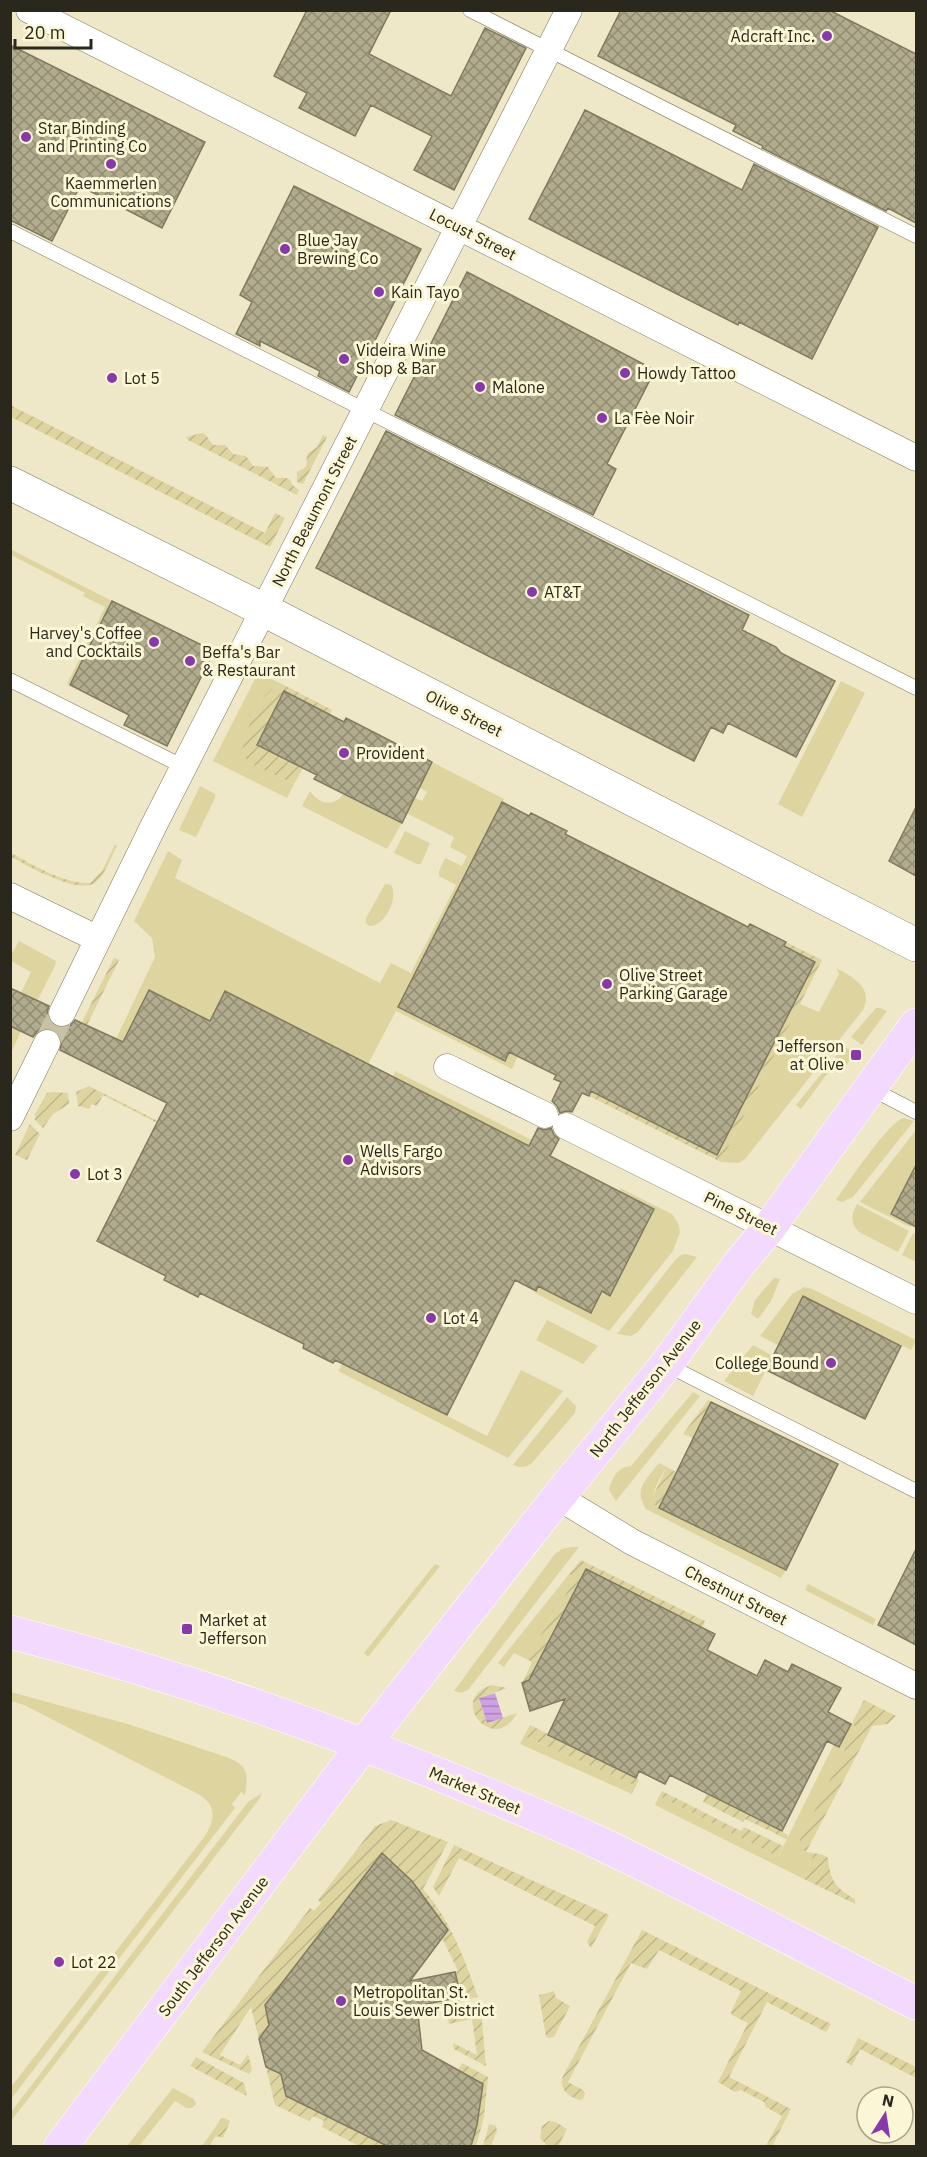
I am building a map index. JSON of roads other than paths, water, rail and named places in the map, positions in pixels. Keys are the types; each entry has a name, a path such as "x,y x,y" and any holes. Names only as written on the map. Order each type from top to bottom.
{"main road":[{"name":"Olive Street","path":"10,483 264,610 916,945"},
{"name":"North Jefferson Avenue","path":"364,1744 558,1497 666,1365 739,1264 769,1228 916,1025"},
{"name":"Market Street","path":"10,1632 175,1679 364,1744 594,1840 916,2003"},
{"name":"South Jefferson Avenue","path":"61,2146 364,1744"}],"street":[{"name":"Locust Street","path":"29,10 916,458"},
{"name":"North Beaumont Street","path":"62,1012 569,10"},
{"path":"10,896 98,939"},
{"path":"10,1118 47,1043"},
{"name":"Pine Street","path":"447,1067 916,1300"},
{"name":"Chestnut Street","path":"558,1497 632,1542 916,1686"}],"lane":[{"path":"470,10 916,236"},
{"path":"10,231 916,688"},
{"path":"10,680 184,767"},
{"path":"870,1088 916,1112"},
{"path":"666,1365 916,1491"}],"tunnel":[{"path":"47,1043 62,1013"}],"place":[{"name":"Adcraft Inc.","path":"827,36"},
{"name":"Star Binding and Printing Co","path":"26,137"},
{"name":"Kaemmerlen Communications","path":"111,164"},
{"name":"Blue Jay Brewing Co","path":"285,249"},
{"name":"Kain Tayo","path":"379,292"},
{"name":"Videira Wine Shop & Bar","path":"344,359"},
{"name":"Howdy Tattoo","path":"625,373"},
{"name":"Lot 5","path":"112,378"},
{"name":"Malone","path":"480,387"},
{"name":"La Fèe Noir","path":"602,418"},
{"name":"AT&T","path":"532,592"},
{"name":"Harvey's Coffee and Cocktails","path":"154,642"},
{"name":"Beffa's Bar & Restaurant","path":"190,661"},
{"name":"Provident","path":"344,753"},
{"name":"Olive Street Parking Garage","path":"607,984"},
{"name":"Jefferson at Olive","path":"856,1055"},
{"name":"Wells Fargo Advisors","path":"348,1160"},
{"name":"Lot 3","path":"75,1174"},
{"name":"Lot 4","path":"431,1318"},
{"name":"College Bound","path":"831,1363"},
{"name":"Market at Jefferson","path":"187,1629"},
{"name":"Lot 22","path":"59,1962"},
{"name":"Metropolitan St. Louis Sewer District","path":"341,2001"}]}
